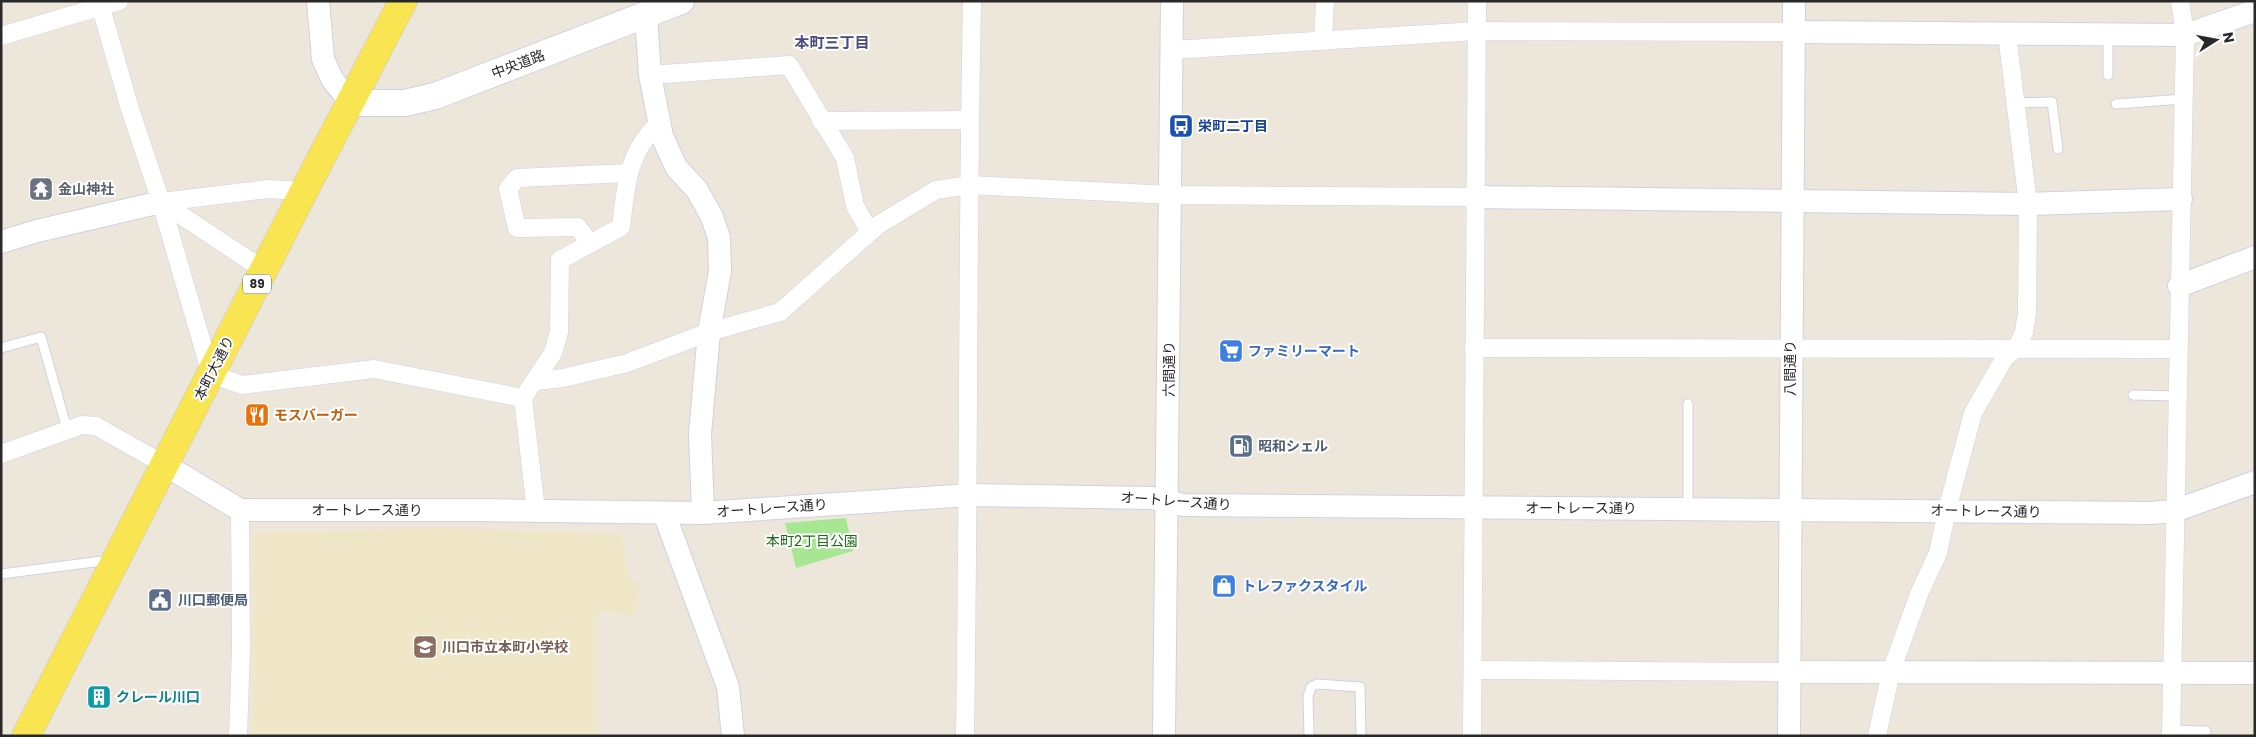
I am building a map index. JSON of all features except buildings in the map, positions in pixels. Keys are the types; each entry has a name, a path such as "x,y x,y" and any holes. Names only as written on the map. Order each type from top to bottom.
{"main road":[{"name":"本町大通り","path":"26,736 403,1"},
{"name":"中央道路","path":"351,102 405,103 435,96 645,8 681,1"}],"street":[{"path":"1,36 100,4 119,1"},
{"path":"318,1 323,59 332,79 351,102"},
{"path":"965,736 969,495 969,185 972,1"},
{"name":"六間通り","path":"1164,736 1172,1"},
{"path":"1323,39 1325,1"},
{"path":"1472,736 1477,1"},
{"name":"八間通り","path":"1789,736 1790,347 1794,1"},
{"path":"2171,733 2185,35 2180,1"},
{"path":"100,4 130,109 161,202 211,374 242,385 374,369 523,398"},
{"path":"645,8 650,75 662,136 676,167 697,190 712,217 719,238 720,271 709,332 700,434 703,513"},
{"path":"1172,50 1323,39 1476,31 2185,35 2255,11"},
{"path":"1877,736 1891,672 1919,594 1938,553 1947,510 1973,413 2004,359 2017,347 2024,332 2027,313 2028,204 2007,34"},
{"path":"650,75 789,65 845,158 851,178 855,206 870,232"},
{"path":"821,121 970,120"},
{"path":"536,511 523,398 553,353 559,332 560,260 621,227 628,174 638,148 646,135 659,123"},
{"path":"589,243 578,227 517,228 508,189 511,183 517,178 628,174"},
{"path":"536,381 563,378 627,363 709,332 780,312 870,232 936,190 969,185 1170,195 1792,200 2028,204 2181,199"},
{"path":"1,242 37,231 161,202 268,189 304,191"},
{"path":"161,202 264,270"},
{"path":"2180,286 2255,257"},
{"path":"1474,348 2178,348"},
{"path":"1,454 67,429 82,425 96,426 240,510 241,649 238,736"},
{"name":"オートレース通り","path":"240,510 703,513 969,495 1152,498 1184,505 2151,513 2174,511 2255,482"},
{"path":"664,513 728,687 733,736"},
{"path":"1473,670 2255,673"}],"lane":[{"path":"2108,34 2108,75"},
{"path":"2116,104 2183,99"},
{"path":"2016,103 2052,102 2058,149"},
{"path":"1,348 41,337 67,429"},
{"path":"2133,395 2177,396"},
{"path":"1688,404 1688,508"},
{"path":"1,574 116,560"},
{"path":"1309,736 1308,697 1311,687 1317,684 1360,687 1361,736"},
{"path":"2171,733 2206,731"}],"shaded area":[{"name":"川口市立本町小学校","path":"439,528 621,534 630,581 639,582 635,615 597,611 597,736 252,736 254,533"}],"green space":[{"name":"本町2丁目公園","path":"846,518 853,551 796,568 785,523"}],"place":[{"name":"栄町二丁目","path":"1181,126"},
{"name":"金山神社","path":"41,189"},
{"name":"ファミリーマート","path":"1231,351"},
{"name":"モスバーガー","path":"257,415"},
{"name":"昭和シェル","path":"1241,446"},
{"name":"トレファクスタイル","path":"1224,586"},
{"name":"川口郵便局","path":"160,600"},
{"name":"川口市立本町小学校","path":"425,647"},
{"name":"クレール川口","path":"99,697"}],"district":[{"name":"本町三丁目","path":"832,43"}]}
